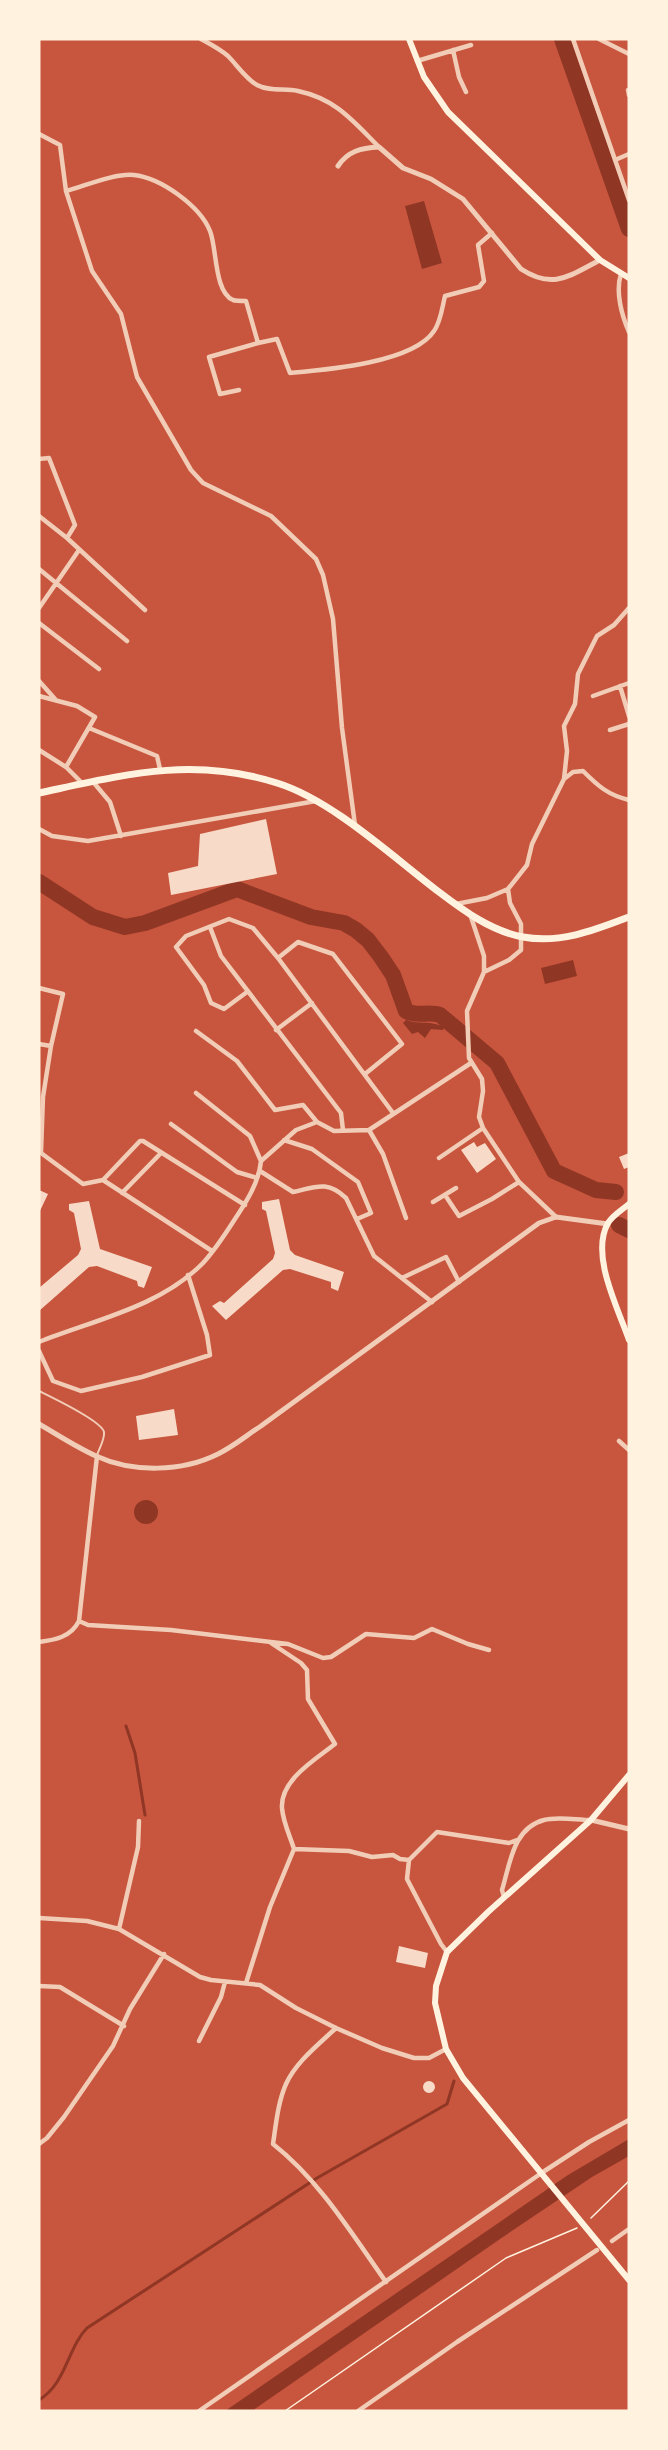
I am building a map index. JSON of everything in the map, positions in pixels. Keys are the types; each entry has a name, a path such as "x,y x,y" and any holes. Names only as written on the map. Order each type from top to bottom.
{"main road":[{"path":"409,39 424,76 448,112 600,260 629,278"},
{"path":"39,793 160,769 199,768 241,774 279,783 316,801 470,914 497,929 522,937 555,938 594,930 629,916"},
{"path":"629,1204 608,1224 602,1252 603,1266 629,1340"},
{"path":"629,1775 591,1820 504,1897 447,1952 436,1986 435,2003 446,2049 463,2078 629,2280"}],"street":[{"path":"201,39 225,54 255,84 266,89 293,90 314,94 342,109 403,168 451,189 464,199 521,269 532,276 547,281 567,277 600,260"},
{"path":"573,39 629,200"},
{"path":"599,39 629,54"},
{"path":"417,60 471,45"},
{"path":"453,50 459,77 466,92"},
{"path":"39,134 60,146 66,191 92,271 121,314 137,377 191,470 203,483 271,516 316,559 323,575 333,619 342,728 355,828"},
{"path":"338,166 344,157 354,152 364,148 380,147"},
{"path":"615,160 629,154"},
{"path":"66,191 120,176 134,175 155,182 191,204 204,218 211,233 221,286 227,296 233,300 246,301 258,343"},
{"path":"239,390 220,394 209,357 277,339 290,374 369,363 395,355 423,342 437,326 445,296 479,287 484,281 478,245 492,233"},
{"path":"621,274 620,296 629,332"},
{"path":"39,459 49,458 75,525 67,538"},
{"path":"39,516 67,538 146,610"},
{"path":"39,608 79,550"},
{"path":"39,569 127,641"},
{"path":"456,904 487,898 508,889 527,865 532,844 564,779 567,750 564,726 575,704 578,674 597,636 614,625 629,608"},
{"path":"39,623 99,669"},
{"path":"39,681 56,699"},
{"path":"593,696 629,683"},
{"path":"620,686 629,716"},
{"path":"39,696 77,706 95,717 66,766"},
{"path":"610,730 629,724"},
{"path":"89,728 157,756 160,769"},
{"path":"39,750 66,766 83,784"},
{"path":"564,779 573,772 583,771 603,791 629,800"},
{"path":"94,783 110,802 121,836"},
{"path":"39,829 52,836 87,841 316,801"},
{"path":"484,972 509,960 521,950 521,924 510,903 508,889"},
{"path":"470,914 484,956 484,972 467,1011 471,1063 483,1079 479,1117 483,1128 519,1182 556,1217"},
{"path":"247,992 224,1009 211,1003 204,985 176,947 186,936 229,919 253,928 278,958 393,1113"},
{"path":"210,927 221,956 341,1113 343,1130"},
{"path":"278,958 298,942 333,954 402,1044 365,1074"},
{"path":"39,988 63,994 44,1088 41,1153 83,1184 103,1180 140,1141 150,1144 245,1205"},
{"path":"276,1030 312,1003"},
{"path":"196,1031 237,1061 275,1110 303,1105 317,1122 334,1131 369,1130 471,1063"},
{"path":"39,1044 51,1046"},
{"path":"39,1342 107,1318 158,1296 202,1264 245,1205 260,1171 261,1161 250,1136 196,1093"},
{"path":"261,1161 296,1130 317,1122"},
{"path":"171,1124 237,1172 257,1178"},
{"path":"439,1158 483,1128"},
{"path":"369,1130 382,1154 406,1218"},
{"path":"284,1140 312,1149 358,1182 371,1213 357,1219"},
{"path":"123,1193 161,1153"},
{"path":"260,1171 293,1192 324,1185 334,1188 346,1198 374,1256 432,1302"},
{"path":"103,1180 212,1251"},
{"path":"445,1196 459,1216 492,1200 519,1182"},
{"path":"433,1202 456,1188"},
{"path":"39,1424 96,1456 122,1464 154,1468 180,1466 207,1459 246,1436 539,1223 556,1217 608,1224"},
{"path":"402,1278 446,1257 459,1282"},
{"path":"39,1351 53,1381 81,1391 142,1377 210,1355 207,1335 188,1275"},
{"path":"619,1441 629,1450"},
{"path":"39,1642 66,1636 74,1631 79,1621 96,1456"},
{"path":"79,1621 88,1625 171,1630 288,1644 323,1658 331,1657 366,1634 414,1638 432,1629 489,1650"},
{"path":"246,1983 270,1907 294,1849 282,1807 285,1792 294,1779 335,1744 309,1699 307,1670 302,1663 271,1643"},
{"path":"447,1952 407,1879 408,1860 437,1832 509,1843 517,1840 533,1825 544,1819 591,1820 629,1829"},
{"path":"119,1929 138,1847 139,1821"},
{"path":"504,1897 502,1890 517,1840"},
{"path":"294,1849 349,1851 372,1857 393,1855 408,1860"},
{"path":"39,1918 87,1922 119,1929 200,1977 260,1985 296,2008 382,2048 414,2058 436,2056 446,2049"},
{"path":"39,2144 64,2117 113,2046 130,2009 164,1954"},
{"path":"199,2041 221,1996 225,1982"},
{"path":"39,1986 60,1987 124,2026"},
{"path":"336,2028 310,2052 286,2083 280,2102 273,2144 292,2160 312,2183 386,2282"},
{"path":"198,2411 589,2142 629,2120"},
{"path":"612,2241 629,2229"},
{"path":"358,2411 457,2342 597,2250"}],"lane":[{"path":"39,1391 80,1412 103,1429 104,1434 96,1456"}],"path":[{"path":"591,2217 629,2181"},
{"path":"285,2411 506,2258 577,2228"}],"shaded area":[{"path":"424,201 442,263 422,269 405,206"},
{"path":"573,960 577,976 545,984 541,968"},
{"path":"406,1020 444,1027 443,1030 431,1029 425,1038 418,1032 412,1034 403,1023"},
{"path":"146,1500 154,1504 158,1512 154,1520 146,1524 138,1520 134,1512 138,1504"},
{"path":"629,2139 629,2156 592,2177 500,2239 252,2411 225,2411 568,2175"}],"building":[{"path":"266,819 277,874 171,895 168,873 198,866 200,834"},
{"path":"474,1142 477,1147 485,1143 496,1159 477,1173 461,1150"},
{"path":"629,1153 629,1167 624,1169 619,1157"},
{"path":"39,1190 48,1194 39,1213"},
{"path":"279,1199 290,1250 295,1255 344,1272 338,1291 331,1288 331,1282 290,1269 283,1270 226,1320 212,1306 220,1301 224,1303 273,1259 275,1253 262,1202"},
{"path":"89,1201 100,1249 152,1267 144,1288 138,1286 137,1281 97,1266 89,1267 39,1311 39,1288 78,1255 81,1249 74,1213 69,1210 69,1204"},
{"path":"174,1409 178,1435 139,1440 136,1416"},
{"path":"399,1946 428,1953 425,1968 396,1962"},
{"path":"431,2081 435,2087 431,2093 427,2093 423,2085"}],"waterway":[{"path":"562,39 629,229"},
{"path":"39,882 93,917 125,927 145,923 237,889 311,917 344,923 368,940 381,957 393,975 406,1011 414,1014 440,1015 497,1063 554,1171 596,1190 616,1192"},
{"path":"619,1225 629,1230"},
{"path":"126,1726 135,1753 145,1815"},
{"path":"39,2400 55,2385 75,2345 87,2328 317,2178 447,2104 454,2081"}]}
